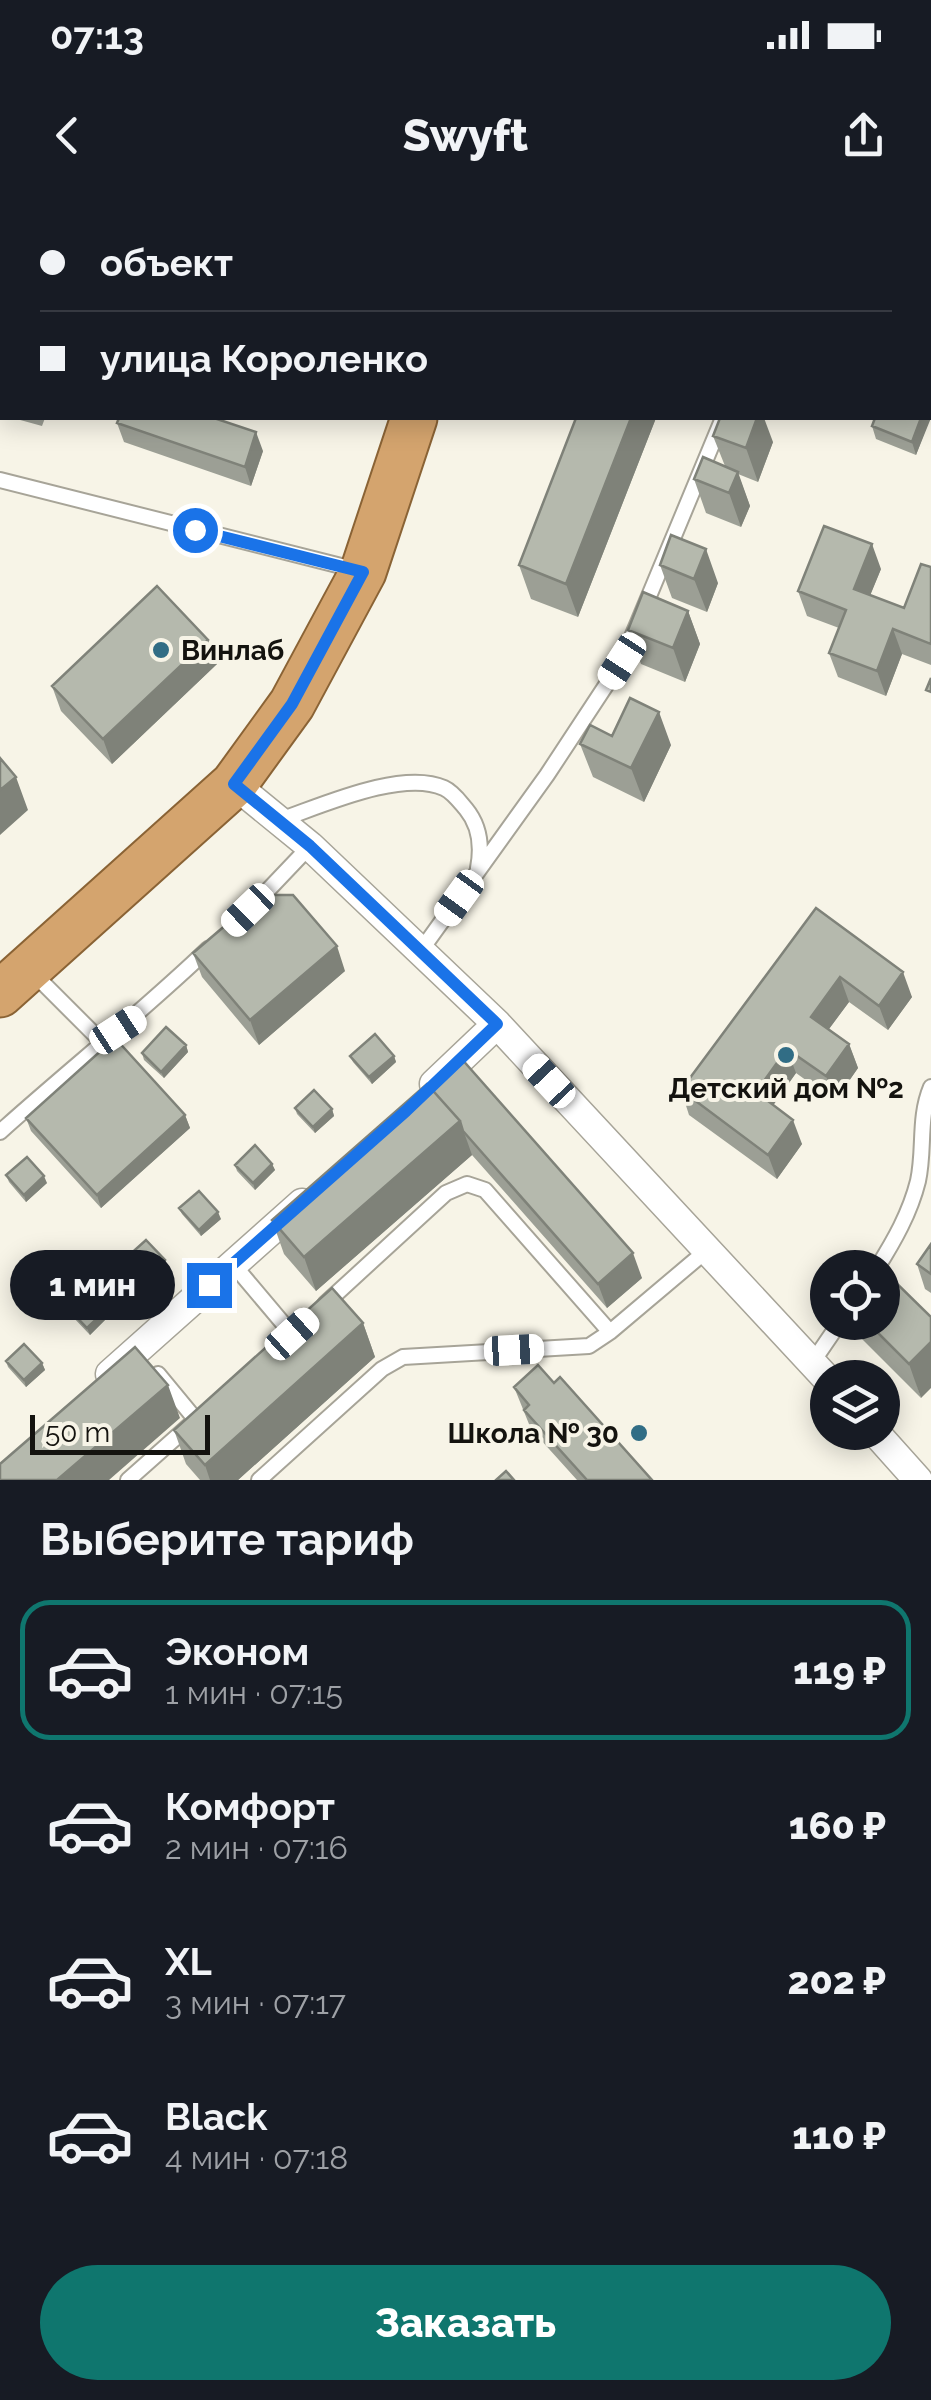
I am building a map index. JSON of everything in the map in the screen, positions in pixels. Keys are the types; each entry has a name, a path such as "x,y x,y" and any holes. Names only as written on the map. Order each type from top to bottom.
{"highway":[{"path":"14,982 234,784 292,704 363,572 413,420"}],"street":[{"path":"234,784 310,846 497,1024 810,1360"},
{"path":"418,1099 497,1024"},
{"path":"96,1386 319,1188"},
{"path":"891,1450 918,1480"}],"lane":[{"path":"422,949 622,661 722,420"},
{"path":"0,480 363,572"},
{"path":"280,820 384,787 418,782 434,785 448,790 472,816 479,832 477,873"},
{"path":"234,924 310,846"},
{"path":"0,1132 101,1041 135,1018 220,938"},
{"path":"14,982 101,1041"},
{"path":"888,1250 898,1236 918,1180 923,1106 931,1087"},
{"path":"320,1308 446,1194 467,1184 485,1190 610,1332"},
{"path":"258,1480 382,1369 403,1357 588,1346 610,1332 706,1250"},
{"path":"233,1264 292,1334"},
{"path":"278,1346 306,1321"},
{"path":"137,1350 196,1420"},
{"path":"128,1480 210,1407"}],"building":[{"path":"220,420 256,432 245,467 117,423"},
{"path":"575,420 630,420 566,584 519,565"},
{"path":"719,420 756,420 746,448 713,436"},
{"path":"874,420 920,420 912,442 872,426"},
{"path":"703,457 738,472 729,493 694,479"},
{"path":"824,526 872,544 854,589 904,608 921,564 931,567 931,644 893,629 877,671 829,653 846,610 798,591"},
{"path":"671,535 706,549 694,579 660,565"},
{"path":"157,586 208,640 103,739 52,686"},
{"path":"643,592 688,611 673,648 628,630"},
{"path":"630,698 659,712 631,768 580,744 590,725 612,736"},
{"path":"0,758 16,777 0,790"},
{"path":"261,895 293,895 337,946 250,1020 193,953"},
{"name":"Детский дом №2","path":"816,908 903,972 879,1006 840,977 811,1017 849,1044 826,1076 787,1049 756,1092 793,1120 768,1155 681,1090"},
{"path":"166,1027 186,1045 161,1072 142,1053"},
{"path":"375,1034 394,1056 369,1077 350,1056"},
{"path":"115,1038 185,1115 97,1195 26,1118"},
{"path":"460,1057 633,1253 598,1284 463,1131 460,1121 428,1085"},
{"path":"427,1084 460,1121 304,1257 272,1220"},
{"path":"314,1090 332,1109 313,1127 295,1108"},
{"path":"255,1145 272,1164 253,1183 235,1165"},
{"path":"27,1157 44,1176 24,1195 6,1175"},
{"path":"199,1191 218,1212 199,1230 179,1208"},
{"path":"146,1240 165,1260 146,1278 127,1257"},
{"path":"931,1244 931,1274 917,1264"},
{"path":"900,1287 931,1317 931,1342 909,1364 885,1340 900,1340"},
{"path":"332,1288 363,1323 205,1465 174,1430"},
{"path":"87,1291 106,1310 87,1328 68,1308"},
{"path":"24,1344 42,1363 24,1380 6,1361"},
{"path":"135,1347 168,1385 57,1480 0,1480 0,1464"},
{"path":"538,1365 554,1383 560,1377 652,1480 587,1480 524,1410 529,1405 514,1387"},
{"path":"506,1471 514,1480 496,1480"}],"place":[{"name":"Винлаб","path":"161,650"},
{"name":"Детский дом №2","path":"786,1055"},
{"name":"Школа № 30","path":"639,1433"}],"route":[{"path":"195,530 363,572 292,704 234,784 310,846 497,1024 406,1111 209,1285"}]}
